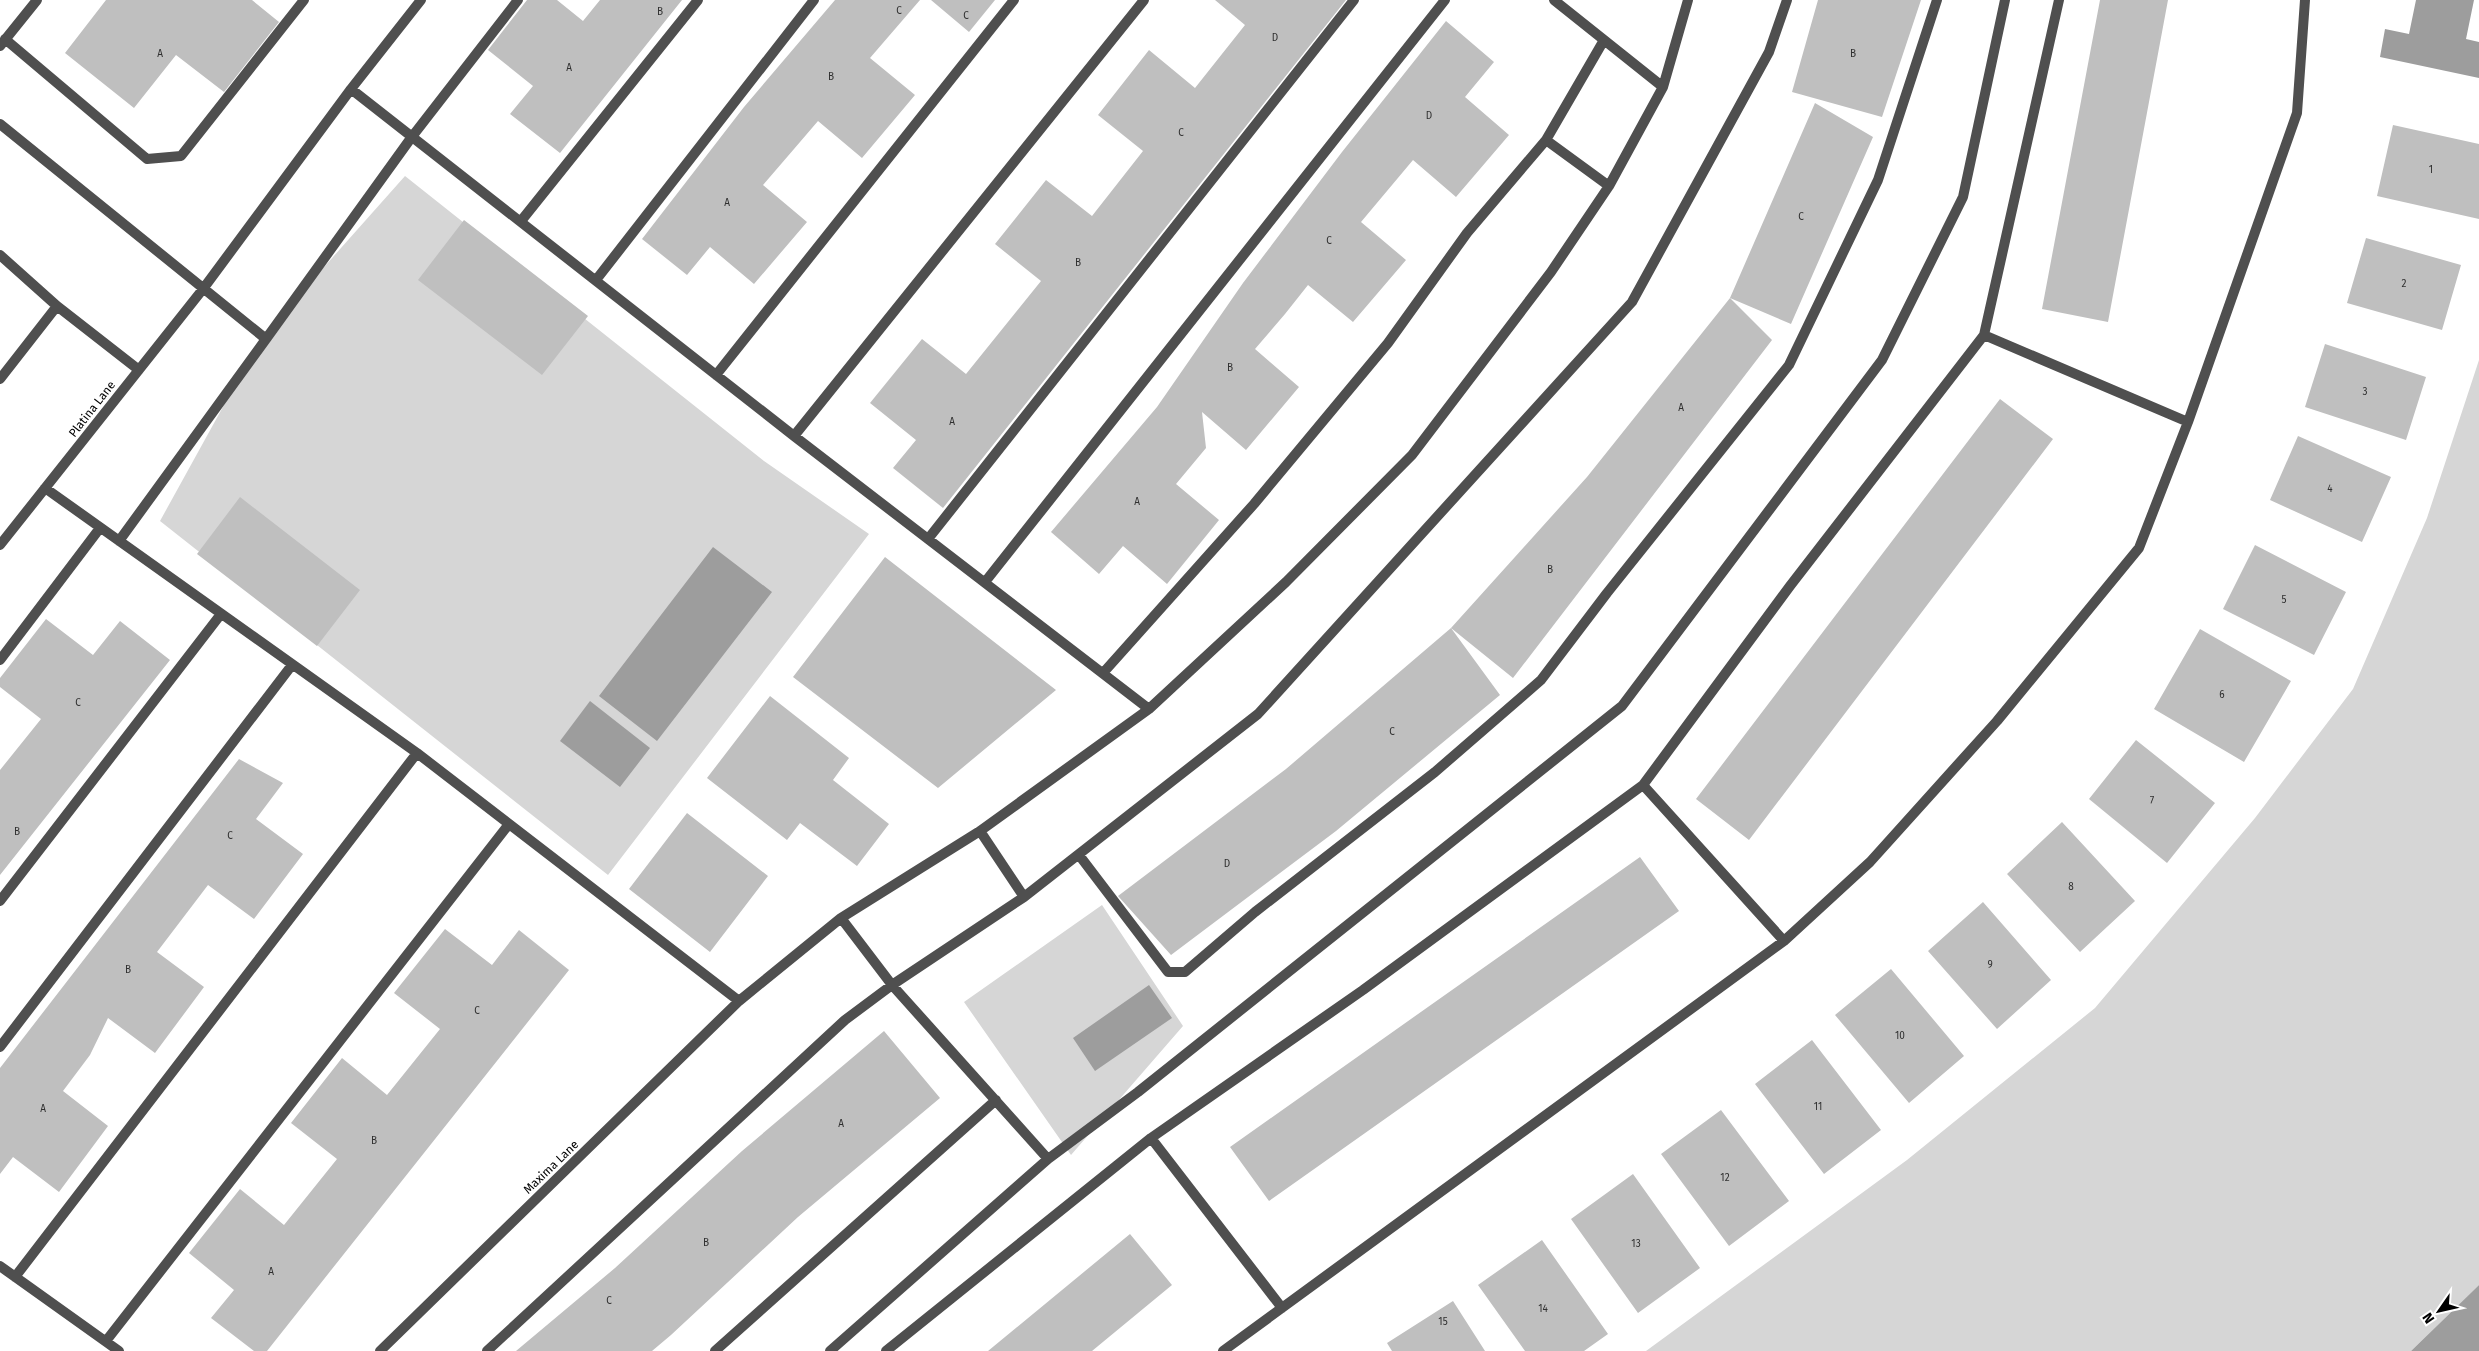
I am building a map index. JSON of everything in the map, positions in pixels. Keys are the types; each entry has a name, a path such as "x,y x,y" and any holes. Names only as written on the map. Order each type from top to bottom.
{"street":[{"path":"36,0 3,43 146,159 181,156 304,0"},
{"name":"Platina Lane","path":"0,545 203,288 351,89 421,0"},
{"path":"119,541 411,138 518,0"},
{"path":"521,221 698,0"},
{"path":"596,280 814,0"},
{"path":"716,375 1014,0"},
{"path":"794,436 1144,0"},
{"path":"928,539 1354,0"},
{"path":"985,582 1445,0"},
{"path":"1554,0 1663,87"},
{"name":"Maxima Lane","path":"380,1351 739,1000 841,918 980,831 1149,709 1286,582 1412,455 1551,272 1609,186 1663,87 1688,0"},
{"path":"487,1351 844,1020 892,985 1024,897 1258,714 1632,302 1769,52 1787,0"},
{"path":"1079,854 1168,972 1185,972 1255,912 1436,772 1541,680 1607,593 1789,366 1878,180 1937,0"},
{"path":"830,1351 1048,1159 1138,1092 1622,706 1882,360 1963,197 2004,0"},
{"path":"886,1351 1151,1138 1364,990 1643,785 1790,586 1984,335 2059,0"},
{"path":"1223,1351 1784,942 1876,855 1997,721 2139,548 2188,422 2297,113 2305,0"},
{"path":"1103,673 1254,504 1388,343 1467,233 1546,140 1604,40"},
{"path":"351,89 411,138 521,221 794,436 1149,709"},
{"path":"0,124 266,339"},
{"path":"1546,140 1609,186"},
{"path":"0,255 58,306 139,370"},
{"path":"0,379 58,306"},
{"path":"1984,335 2188,422"},
{"path":"45,488 417,753 739,1000"},
{"path":"0,660 100,528"},
{"path":"0,901 221,614"},
{"path":"0,1047 292,664"},
{"path":"15,1277 417,753"},
{"path":"1643,785 1784,942"},
{"path":"106,1341 509,824"},
{"path":"980,831 1024,897"},
{"path":"841,918 892,985 1048,1159"},
{"path":"715,1351 996,1100"},
{"path":"1151,1138 1282,1308"},
{"path":"0,1266 119,1351"}],"shaded area":[{"path":"2416,0 2474,0 2466,39 2479,42 2479,78 2380,57 2385,29 2409,34"},
{"path":"405,176 764,461 869,534 608,875 160,521 261,338"},
{"path":"2479,360 2479,1285 2411,1351 1646,1351 1907,1160 2095,1008 2255,818 2353,689 2427,518"},
{"path":"713,547 772,592 657,741 599,696"},
{"path":"590,701 650,748 620,787 560,741"},
{"path":"1102,905 1183,1026 1071,1155 964,1002"},
{"path":"1149,985 1172,1018 1095,1071 1073,1038"},
{"path":"2479,1285 2479,1351 2411,1351"}],"building":[{"path":"106,0 252,0 279,22 224,92 176,55 134,108 65,53"},
{"path":"527,0 557,0 583,21 600,0 682,0 560,153 510,114 533,86 488,50"},
{"path":"835,0 920,0 870,58 915,95 862,158 818,121 763,185 807,222 754,284 710,247 687,275 642,239 744,107"},
{"path":"931,0 995,0 969,32"},
{"path":"1215,0 1346,0 943,508 893,468 916,440 870,403 922,339 966,374 1041,281 995,244 1046,180 1092,216 1143,151 1098,115 1149,50 1195,88 1245,25"},
{"path":"1818,0 1921,0 1882,117 1792,92"},
{"path":"2100,0 2168,0 2108,322 2042,309"},
{"path":"1446,21 1494,62 1465,97 1509,135 1456,197 1413,160 1361,222 1406,260 1353,322 1308,285 1255,349 1299,387 1246,450 1202,412 1206,448 1176,484 1219,520 1167,584 1123,546 1099,574 1051,532 1157,407 1243,283 1342,152"},
{"path":"1815,103 1873,137 1791,324 1730,298"},
{"path":"2393,125 2479,144 2479,219 2377,196"},
{"path":"464,220 588,316 542,375 418,280"},
{"path":"2366,238 2461,265 2442,330 2347,303"},
{"path":"1730,298 1772,340 1513,678 1451,628 1587,477"},
{"path":"2325,344 2426,377 2406,440 2305,407"},
{"path":"2000,399 2053,439 1749,840 1696,799"},
{"path":"2298,436 2391,477 2362,542 2270,500"},
{"path":"240,497 360,590 317,646 197,554"},
{"path":"2255,545 2346,592 2314,655 2223,609"},
{"path":"885,557 1056,690 938,788 793,677"},
{"path":"46,619 93,655 120,621 170,660 0,875 0,770 41,719 0,687 0,678"},
{"path":"1451,628 1500,695 1336,831 1171,955 1118,896 1286,769"},
{"path":"2200,629 2291,681 2244,762 2154,709"},
{"path":"770,696 849,758 833,780 889,824 857,866 800,823 787,840 707,778"},
{"path":"2136,740 2215,803 2167,863 2089,799"},
{"path":"239,759 283,783 256,819 303,854 254,919 208,885 157,952 204,987 155,1053 108,1018 90,1055 63,1091 108,1126 59,1192 13,1157 0,1174 0,1068"},
{"path":"687,813 768,876 710,952 629,889"},
{"path":"2062,822 2135,901 2080,952 2007,874"},
{"path":"1640,857 1679,911 1269,1201 1230,1147"},
{"path":"1983,902 2051,980 1997,1029 1928,951"},
{"path":"445,929 492,965 519,930 569,970 267,1351 254,1351 211,1318 234,1290 189,1253 240,1189 284,1225 337,1159 291,1123 342,1058 387,1095 440,1029 394,993"},
{"path":"1891,969 1964,1056 1909,1103 1835,1015"},
{"path":"884,1031 940,1098 798,1217 671,1335 652,1351 516,1351 615,1268 742,1151"},
{"path":"1812,1040 1881,1130 1824,1174 1755,1084"},
{"path":"1721,1110 1789,1201 1729,1246 1661,1154"},
{"path":"1633,1174 1700,1268 1638,1313 1571,1219"},
{"path":"1130,1234 1172,1285 1092,1351 988,1351"},
{"path":"1542,1240 1608,1334 1584,1351 1525,1351 1478,1285"},
{"path":"1453,1301 1485,1351 1392,1351 1387,1343"}]}
